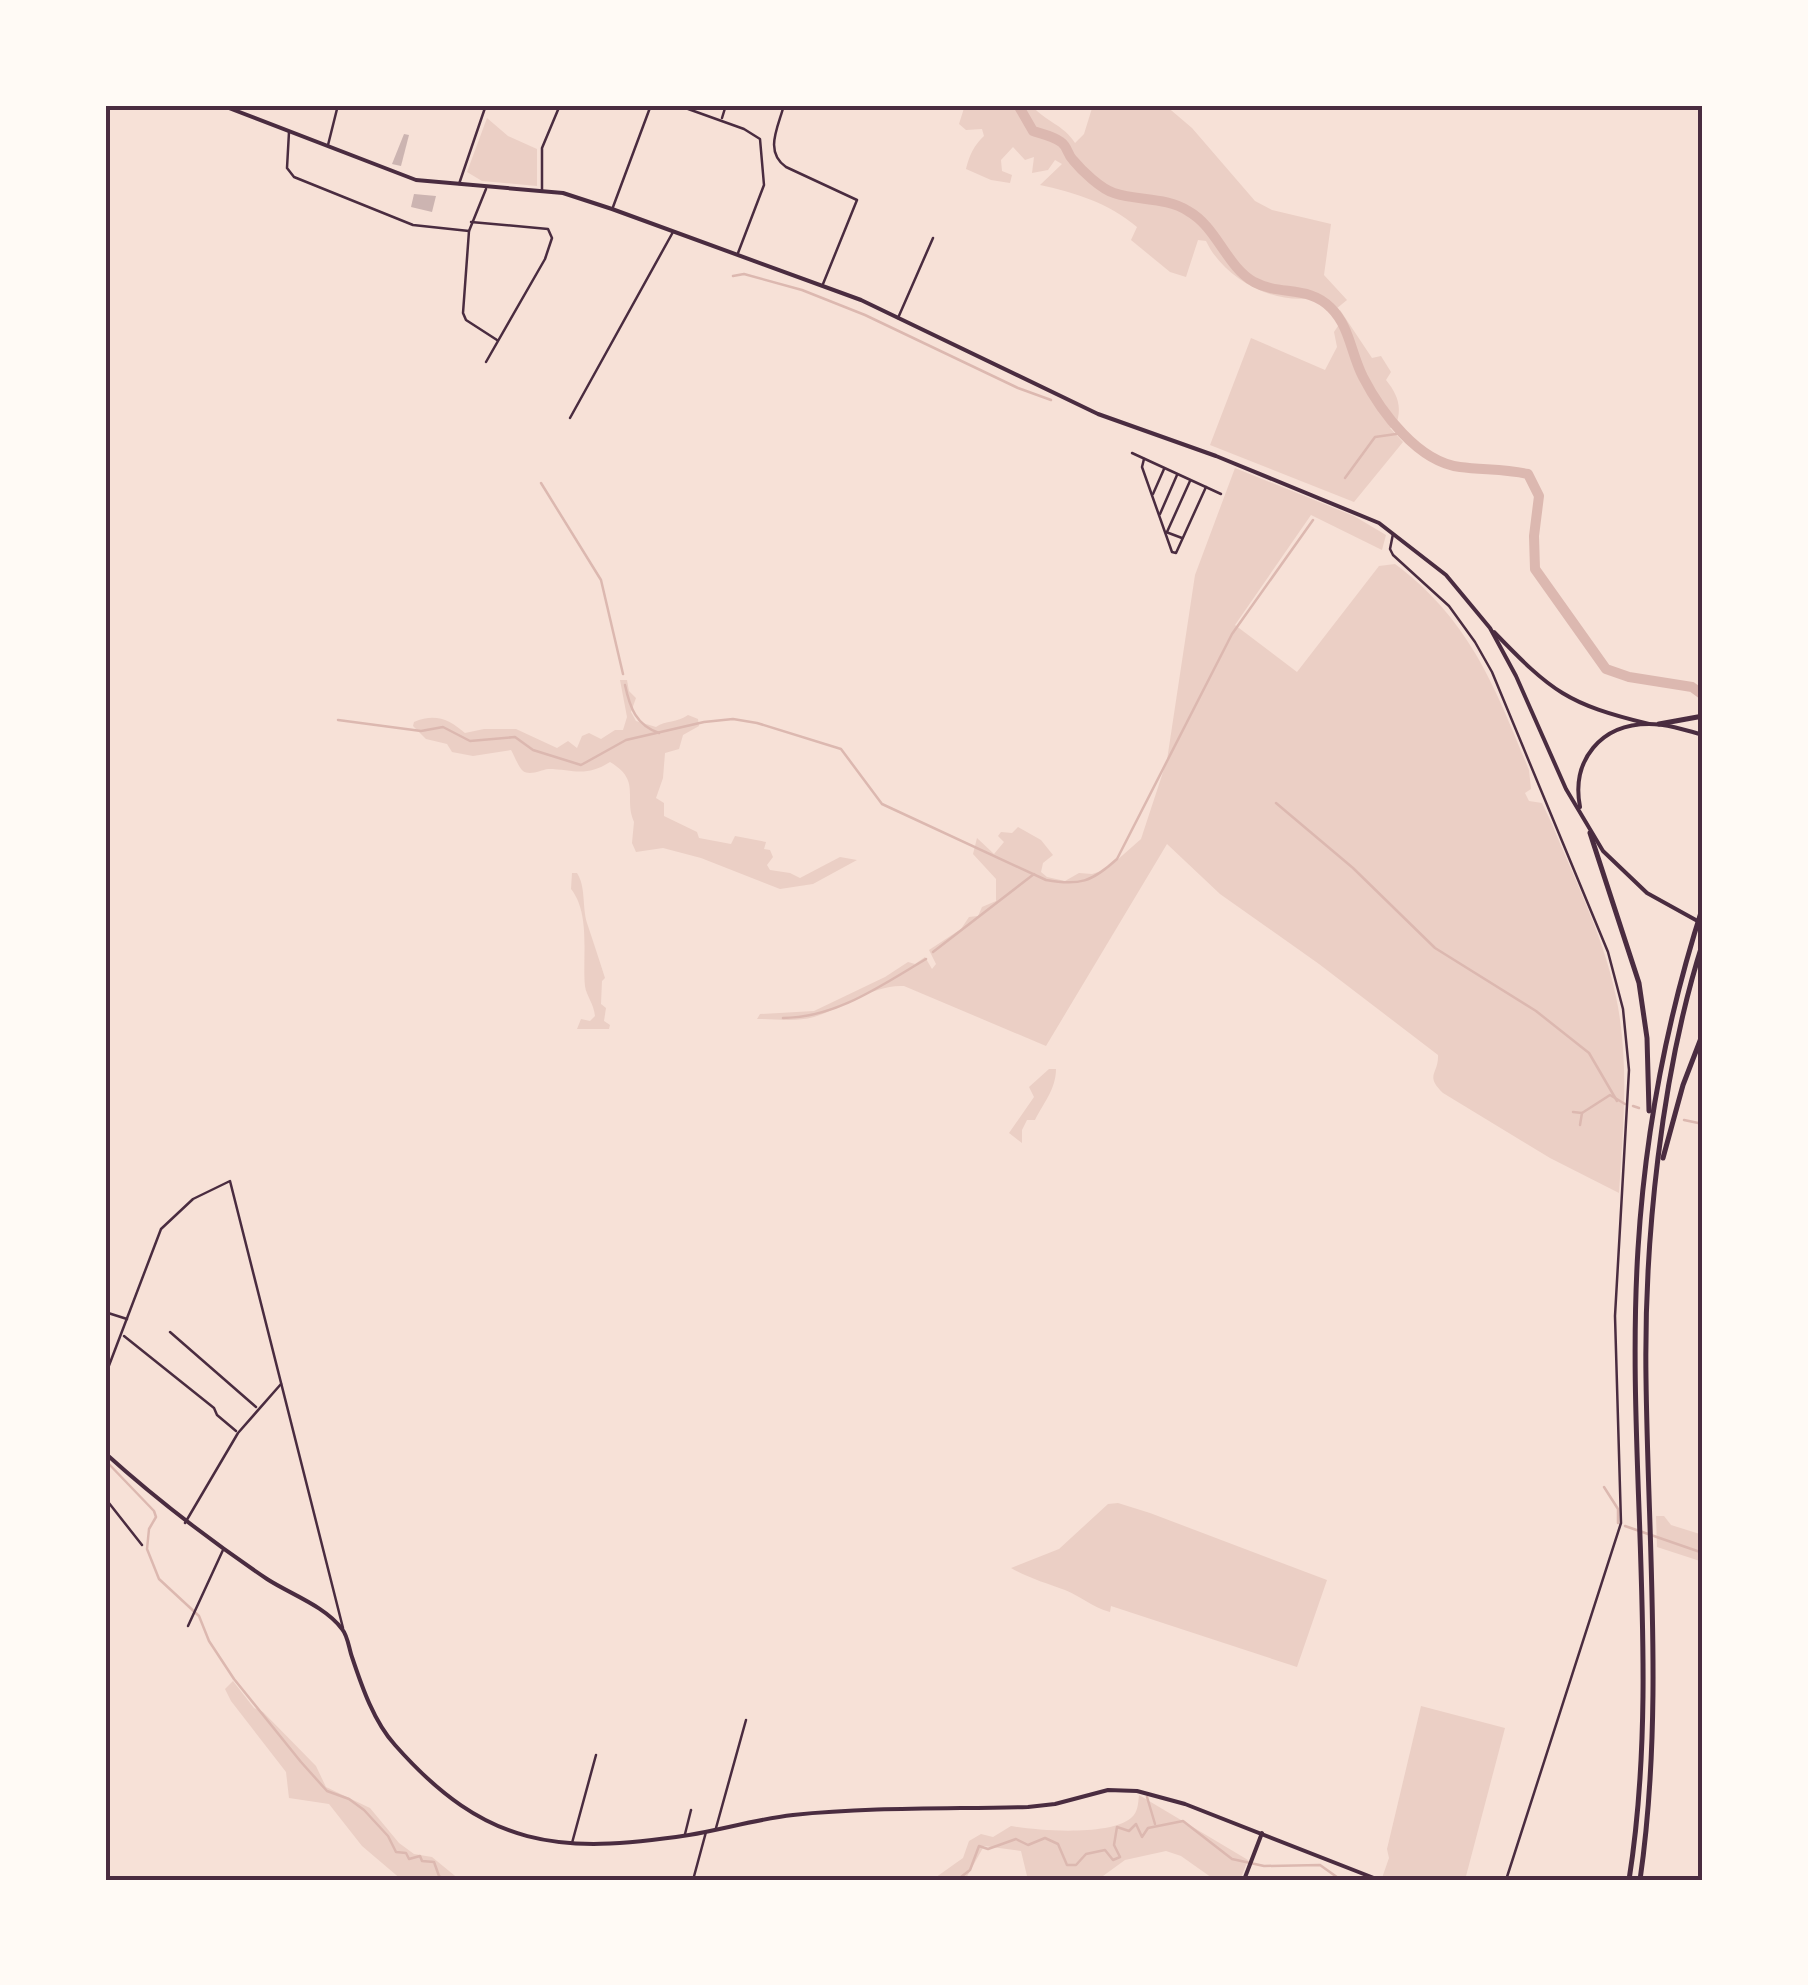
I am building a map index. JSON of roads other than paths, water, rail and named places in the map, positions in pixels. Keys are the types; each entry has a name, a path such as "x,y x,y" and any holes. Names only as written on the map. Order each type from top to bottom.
{"highway":[{"path":"1659,724 1700,717"},
{"path":"1590,834 1639,983 1648,1056 1650,1124 1638,1251 1642,1732 1629,1880"},
{"path":"1650,1124 1688,953 1703,906"},
{"path":"1640,1880 1651,1734 1646,1373 1656,1185 1678,1034 1703,942"},
{"path":"1656,1185 1683,1085 1703,1032"}],"main road":[{"path":"221,105 416,180 542,191 578,197 612,209 822,286 1115,420 1336,503 1393,532 1446,575 1490,628 1556,691 1596,710 1650,724"},
{"path":"1490,628 1590,834 1603,852 1648,893 1703,924"},
{"path":"1580,812 1578,776 1590,749 1613,732 1659,724 1703,736"},
{"path":"105,1454 185,1523 344,1630 383,1730 436,1786 475,1816 500,1829 547,1843 572,1844 685,1835 818,1813 1043,1806 1122,1789 1173,1800 1379,1880"},
{"path":"1244,1880 1262,1834"}],"street":[{"path":"327,146 338,105"},
{"path":"459,186 486,105"},
{"path":"542,191 542,148 560,105"},
{"path":"612,209 651,105"},
{"path":"677,105 757,134 762,146 764,185 737,255"},
{"path":"721,120 726,105"},
{"path":"784,105 772,148 777,159 786,167 857,200 822,286"},
{"path":"289,132 286,168 294,177 414,225 469,231"},
{"path":"762,146 772,148"},
{"path":"486,188 469,231 463,314 466,320 498,340"},
{"path":"471,222 548,229 552,238 545,258 486,362"},
{"path":"570,418 674,232"},
{"path":"898,318 933,238"},
{"path":"1132,454 1222,494"},
{"path":"1144,459 1142,467 1176,554 1206,486"},
{"path":"1152,496 1164,468"},
{"path":"1159,517 1178,474"},
{"path":"1166,532 1190,480"},
{"path":"1166,532 1182,539"},
{"path":"1393,532 1393,555 1448,606 1488,663 1604,940 1627,1041 1629,1088 1615,1316 1622,1516 1615,1550 1506,1880"},
{"path":"105,1376 162,1228 194,1199 230,1181 344,1630"},
{"path":"105,1312 128,1320"},
{"path":"170,1332 257,1408"},
{"path":"123,1335 238,1432"},
{"path":"185,1523 238,1432 282,1383"},
{"path":"105,1498 142,1545"},
{"path":"188,1626 223,1549"},
{"path":"715,1829 746,1720"},
{"path":"572,1844 596,1755"},
{"path":"685,1835 691,1810"},
{"path":"693,1880 706,1831"}],"waterway":[{"path":"1018,105 1033,131 1061,142 1071,158 1103,188 1171,203 1188,211 1207,227 1236,266 1254,282 1313,296 1331,308 1380,405 1416,446 1460,467 1528,474 1539,496 1535,569 1606,669 1629,677 1692,687 1703,695"},
{"path":"733,276 744,274 802,290 1051,400"},
{"path":"1345,478 1375,437 1403,433"},
{"path":"541,483 601,580 623,674"},
{"path":"338,720 421,731 443,727 470,741 515,737 533,750 581,765 626,740 704,722 733,719 757,723 841,749 882,804 1046,880 1076,882 1100,873 1117,859 1232,634 1313,520"},
{"path":"625,685 635,715 659,733"},
{"path":"1276,803 1353,868 1435,948 1536,1011 1589,1053 1617,1101"},
{"path":"933,952 1034,874"},
{"path":"783,1018 803,1017 840,1006 926,959"},
{"path":"1573,1112 1582,1113 1610,1095 1625,1104"},
{"path":"1633,1106 1639,1108"},
{"path":"1580,1125 1582,1113"},
{"path":"1684,1120 1703,1124"},
{"path":"105,1460 154,1511 156,1517 149,1529 147,1549 159,1579 199,1616 209,1641 234,1679 301,1762 327,1791 364,1810 388,1836 396,1852 406,1853 409,1859 420,1856 422,1861 434,1862 439,1876 446,1880"},
{"path":"1604,1487 1618,1509 1618,1523"},
{"path":"1625,1526 1703,1553"},
{"path":"1147,1797 1155,1824"},
{"path":"957,1880 970,1870 979,1846 988,1849 1016,1839 1028,1845 1045,1838 1058,1844 1067,1865 1076,1865 1086,1854 1105,1850 1113,1860 1120,1857 1114,1845 1117,1827 1129,1831 1136,1824 1142,1837 1148,1828 1183,1821 1232,1859 1264,1866 1320,1865 1341,1880"}]}
